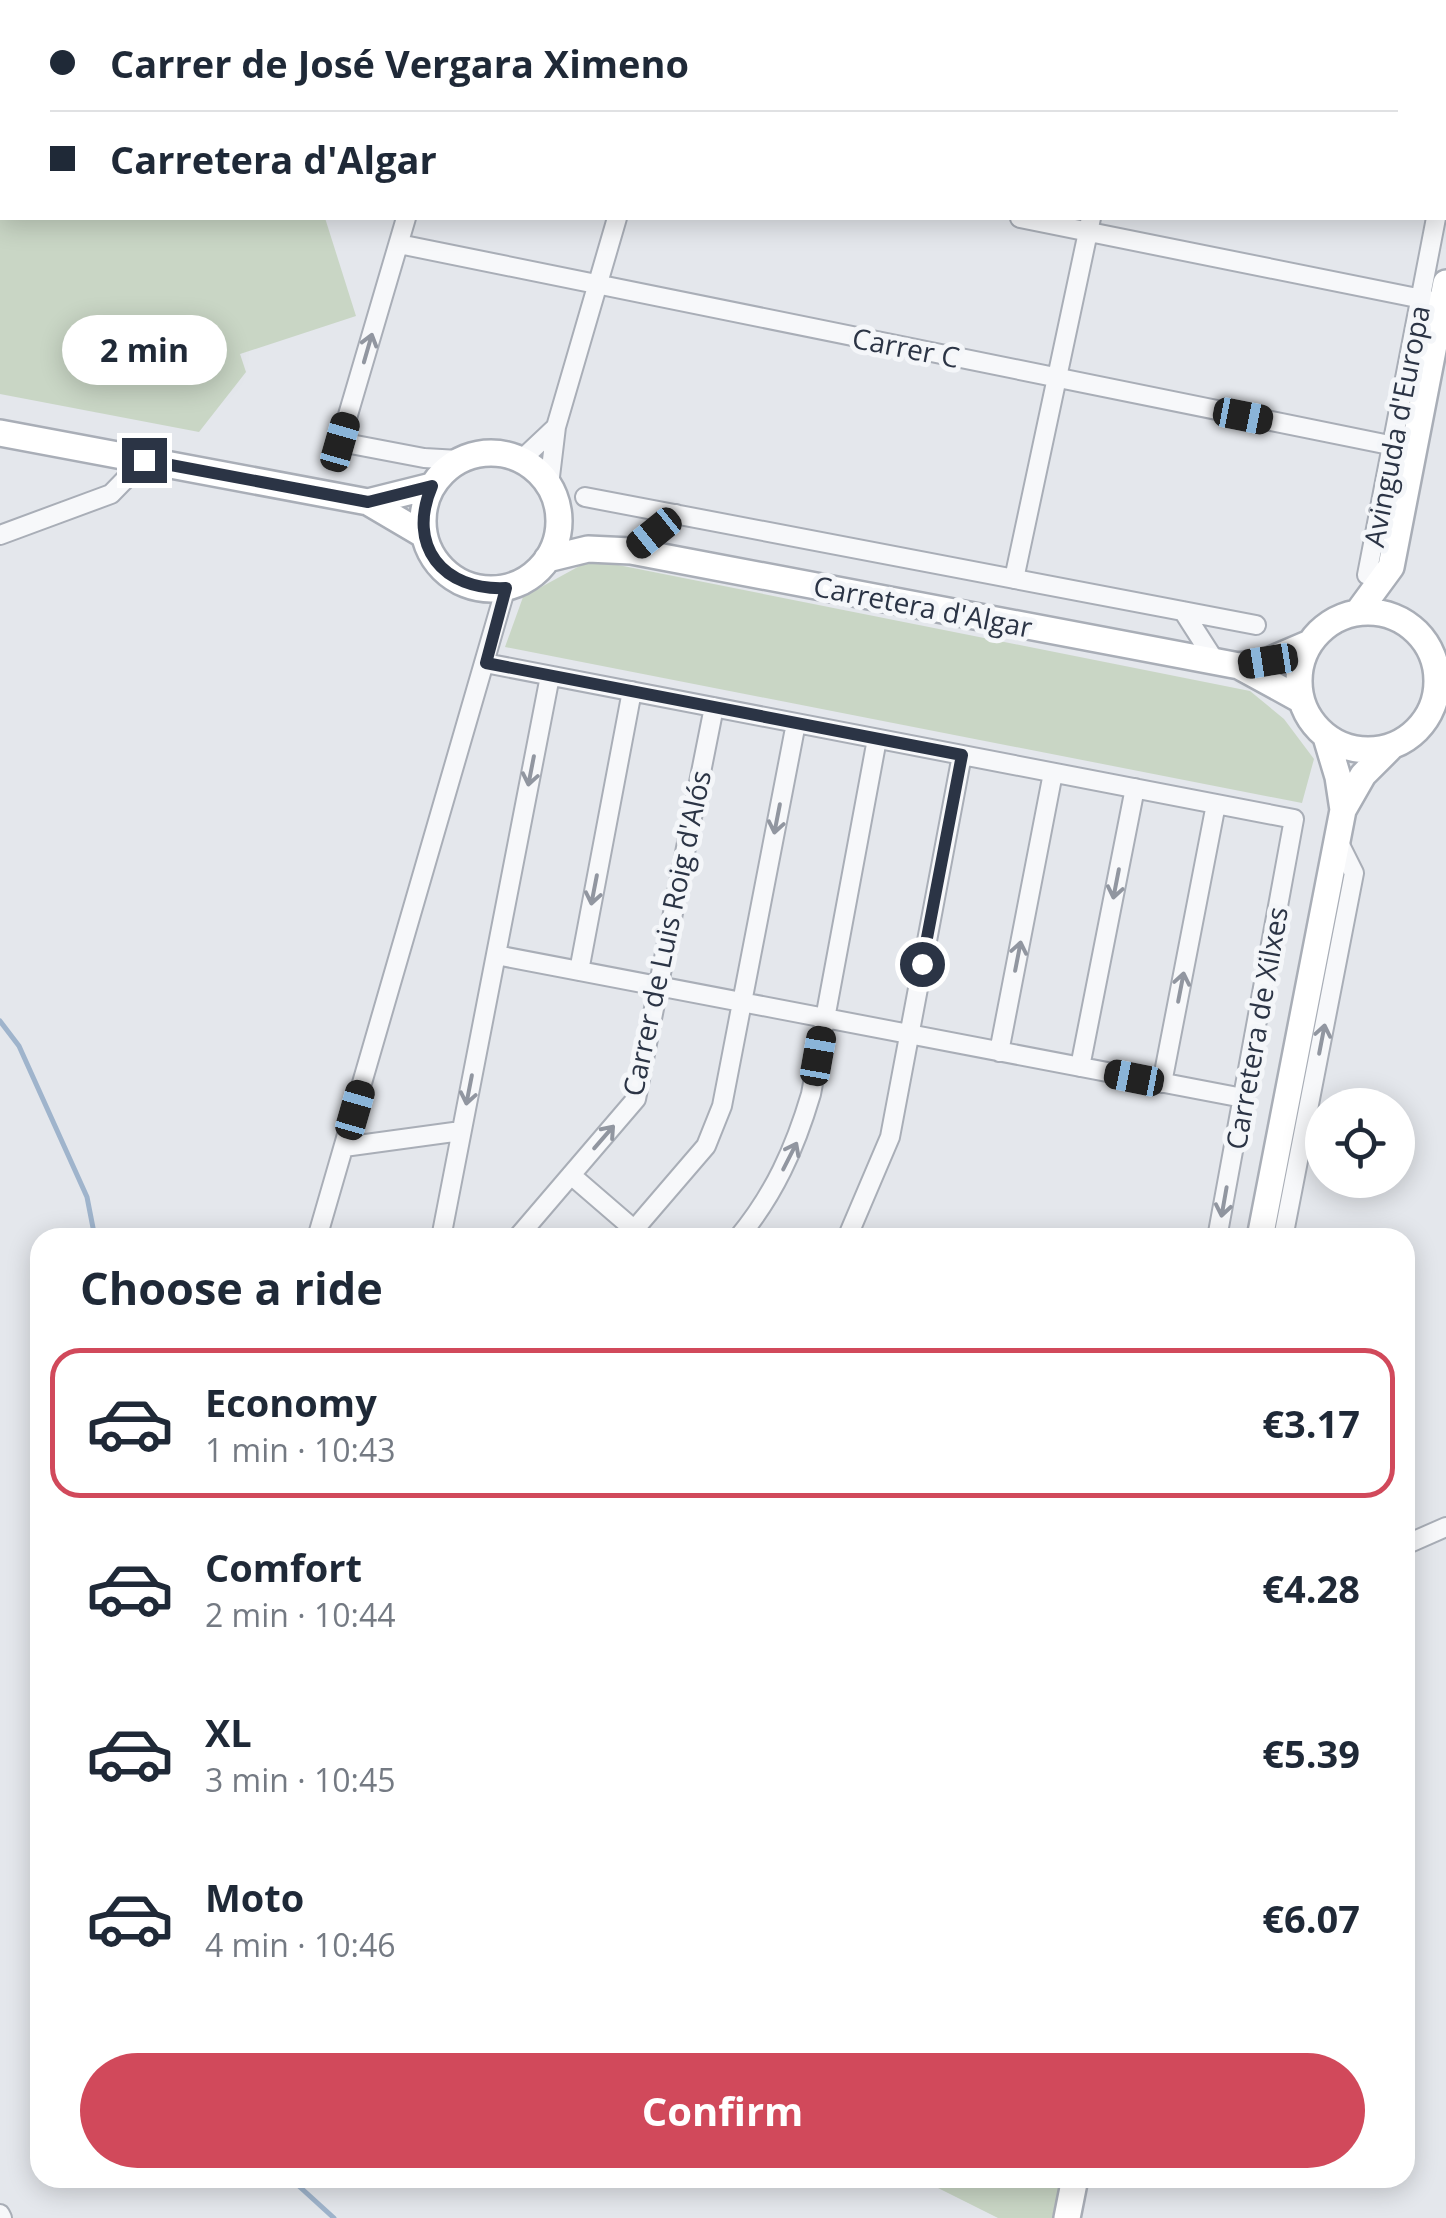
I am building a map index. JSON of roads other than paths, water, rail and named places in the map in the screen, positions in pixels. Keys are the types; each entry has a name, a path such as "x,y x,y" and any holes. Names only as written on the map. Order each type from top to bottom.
{"main road":[{"name":"Avinguda d'Europa","path":"1358,612 1379,571 1436,295"},
{"path":"0,433 368,502 424,535"},
{"path":"368,502 432,486 460,460 500,453 536,470 553,497 558,526 547,559 522,582 506,588 484,589 463,584 432,555 424,535 422,518 432,486"},
{"name":"Carretera d'Algar","path":"553,497 590,535 627,550"},
{"name":"Carretera d'Algar","path":"547,559 588,549 627,550 1227,663 1268,661 1310,643"},
{"name":"Avinguda d'Europa","path":"1379,571 1410,626"},
{"path":"1358,612 1376,612 1410,626 1431,652 1441,674 1434,699 1434,723 1390,748 1368,751 1346,747 1326,736 1310,720 1300,700 1301,660 1310,643 1323,628 1358,612"},
{"name":"Carretera d'Algar","path":"1227,663 1300,700"},
{"name":"Carretera de Xilxes","path":"1326,736 1343,810"},
{"name":"Carretera de Xilxes","path":"1262,1228 1343,810 1363,774 1390,748"},
{"path":"1067,2218 1073,2188"}],"street":[{"path":"405,220 340,442 424,458 460,460"},
{"path":"553,497 556,427 616,220"},
{"path":"1043,220 1089,224 1436,295"},
{"name":"Avinguda d'Europa","path":"1436,220 1436,295"},
{"path":"1014,579 1089,224"},
{"name":"Carrer C","path":"398,244 1403,448"},
{"path":"520,460 556,427"},
{"path":"0,535 111,494 144,460"},
{"name":"Carretera d'Algar","path":"585,496 1256,625"},
{"path":"627,550 676,514"},
{"path":"321,1228 506,588"},
{"name":"Carretera d'Algar","path":"1184,611 1227,663"},
{"path":"486,663 1216,804 1162,1083"},
{"path":"443,1228 550,676"},
{"path":"579,971 632,692"},
{"name":"Carrer de Luis Roig d'Alós","path":"526,1228 636,1099 714,707"},
{"path":"641,1228 706,1146 722,1106 796,723"},
{"path":"746,1228 762,1209 797,1141 811,1094 877,739"},
{"path":"853,1228 890,1137 962,755"},
{"path":"999,1052 1053,773"},
{"path":"1080,1067 1134,788"},
{"name":"Carretera de Xilxes","path":"1216,804 1294,819 1220,1228"},
{"name":"Carretera de Xilxes","path":"1285,1228 1354,874 1337,840"},
{"path":"496,955 1242,1098"},
{"path":"344,1147 461,1131"},
{"path":"572,1174 628,1228"},
{"path":"1415,1541 1444,1528 1446,1507"}],"waterway":[{"path":"0,1021 19,1046 87,1197 93,1228"},
{"path":"301,2188 334,2218"}]}
